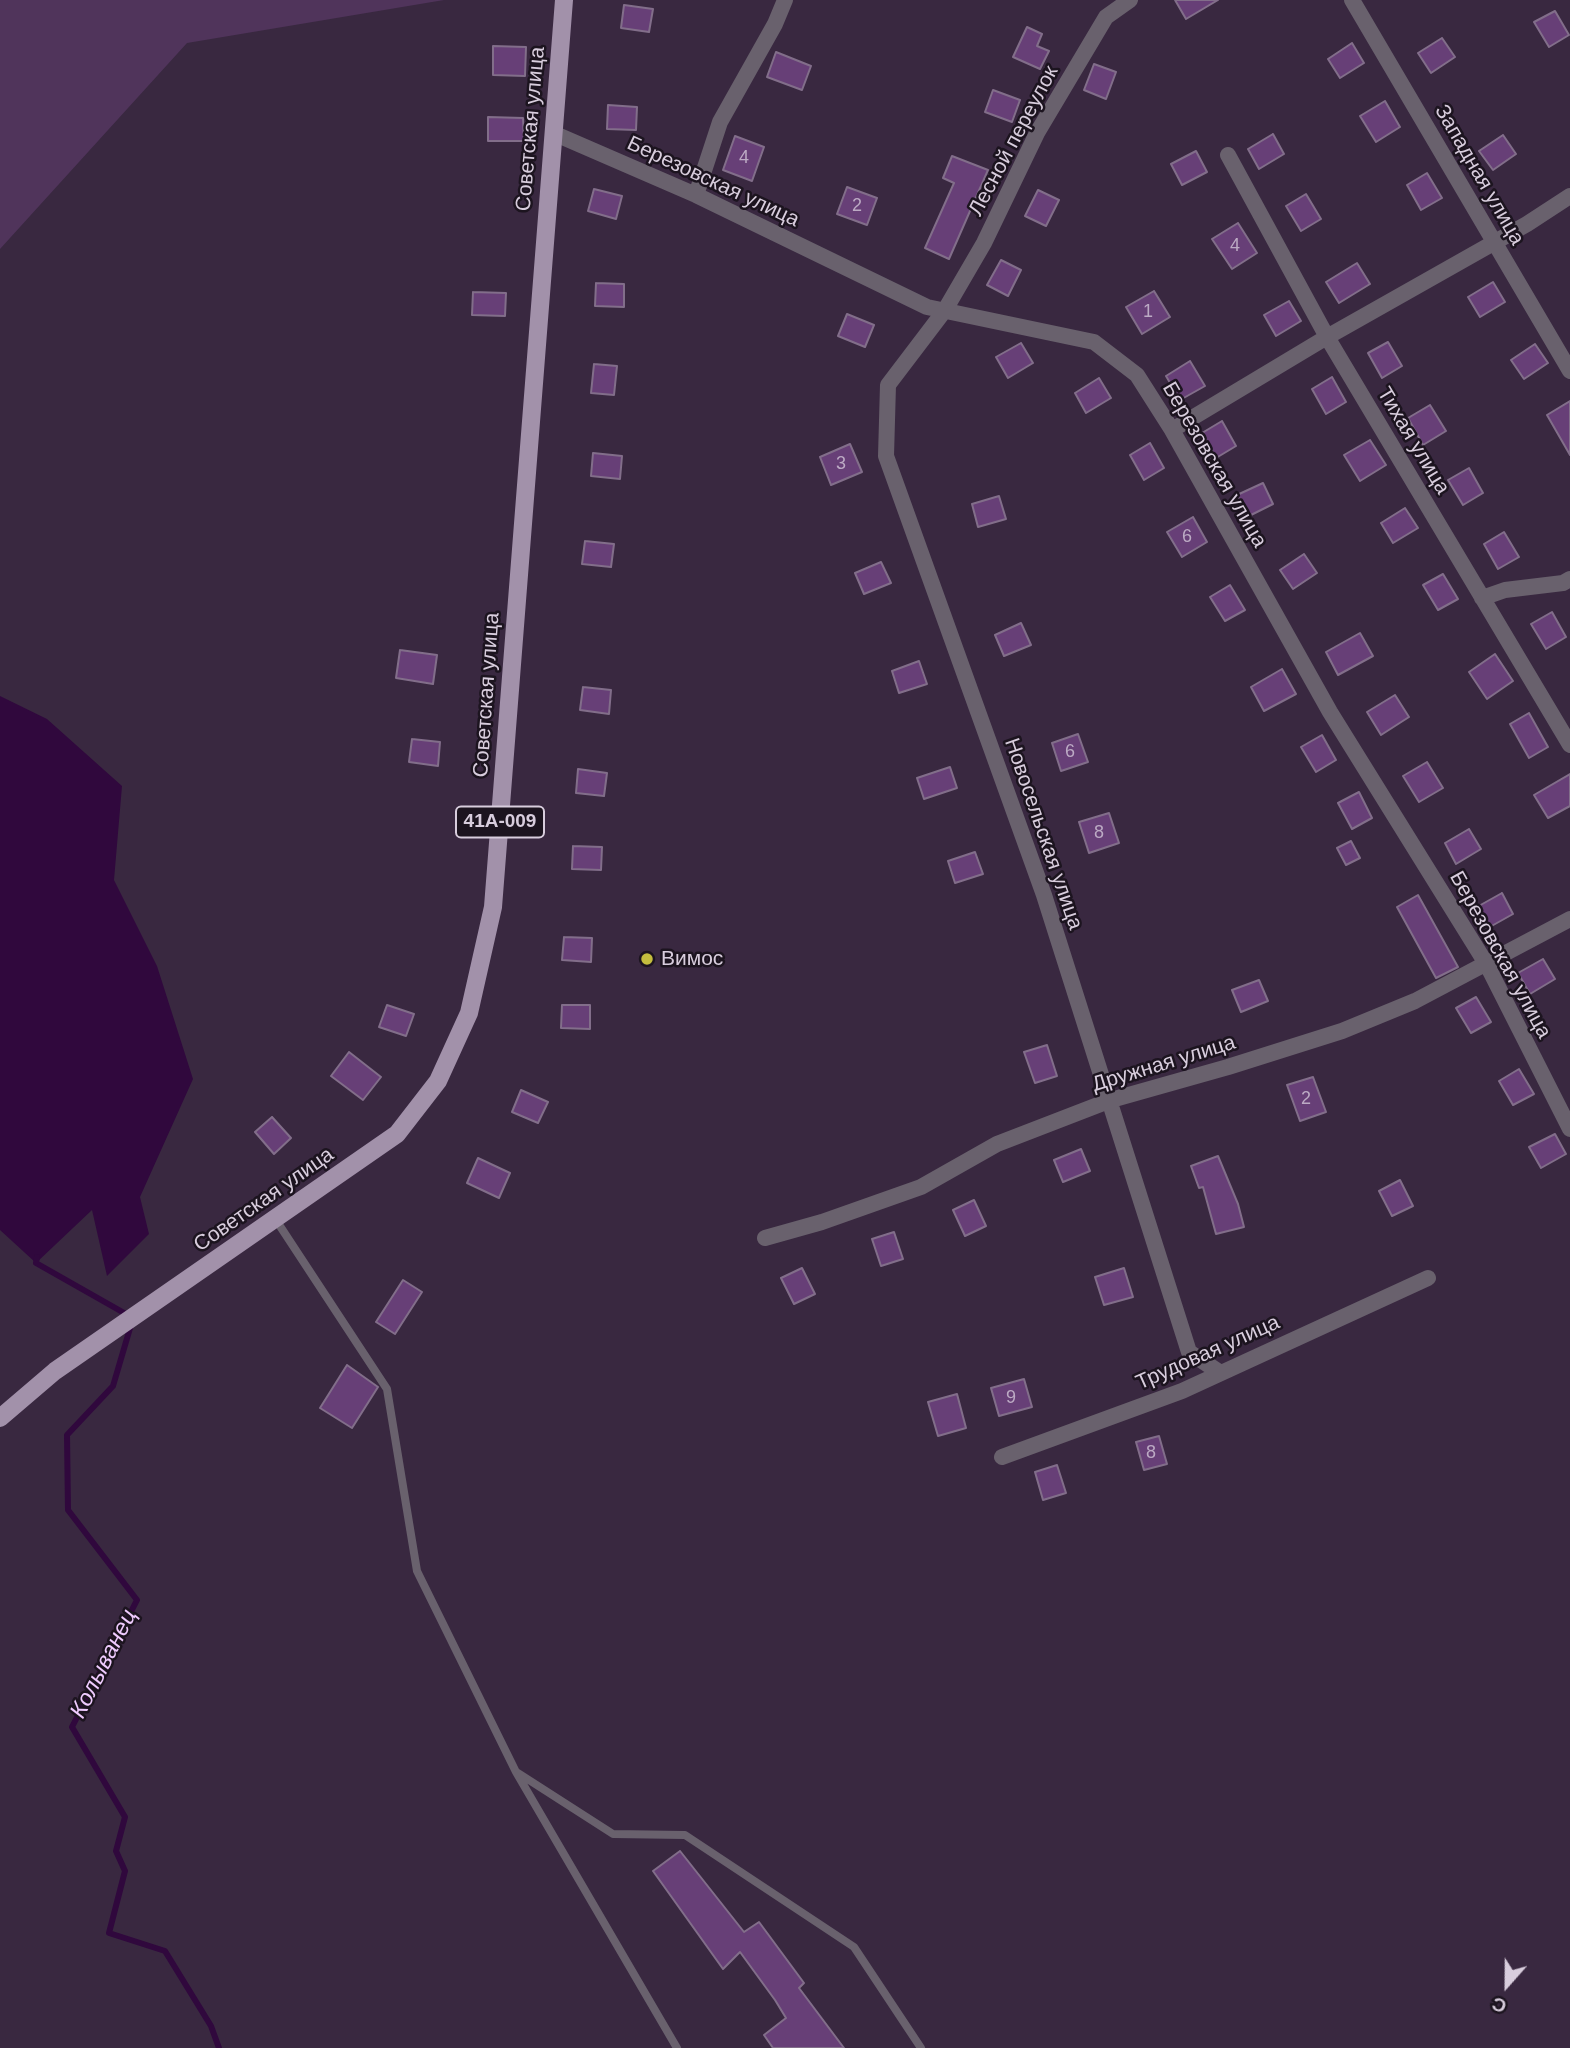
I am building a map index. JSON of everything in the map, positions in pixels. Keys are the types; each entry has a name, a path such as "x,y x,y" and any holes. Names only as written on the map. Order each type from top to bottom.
{"main road":[{"name":"Советская улица","path":"0,1418 55,1371 397,1134 438,1081 470,1013 493,907 564,0"}],"street":[{"path":"696,195 720,122 775,24 785,0"},
{"name":"Лесной переулок","path":"945,310 984,243 1037,132 1106,17 1130,0"},
{"name":"Западная улица","path":"1352,0 1570,371"},
{"name":"Березовская улица","path":"553,133 696,195 927,307 1094,342 1137,375 1172,430 1330,712 1487,965 1570,1129"},
{"name":"Тихая улица","path":"1228,155 1327,337 1570,745"},
{"path":"1172,430 1570,196"},
{"name":"Новосельская улица","path":"945,310 888,385 886,456 1044,895 1189,1352 1219,1372"},
{"path":"1482,598 1505,590 1563,583 1570,579"},
{"name":"Дружная улица","path":"765,1238 921,1187 997,1144 1111,1100 1342,1031 1415,1001 1570,919"},
{"name":"Трудовая улица","path":"1002,1457 1182,1391 1428,1278"}],"lane":[{"path":"276,1220 387,1389 417,1571 516,1772 677,2048"},
{"path":"516,1772 613,1834 685,1835 854,1947 921,2048"}],"shaded area":[{"path":"0,0 444,0 187,43 0,249"},
{"path":"0,696 47,719 122,786 114,880 157,966 193,1079 140,1197 149,1234 107,1276 92,1210 36,1263 0,1230"}],"building":[{"path":"1175,0 1218,0 1186,19"},
{"path":"624,5 653,9 649,32 621,28"},
{"path":"1555,11 1569,35 1549,47 1534,22"},
{"path":"1027,27 1042,34 1037,46 1049,51 1040,69 1013,57"},
{"path":"1442,38 1455,57 1431,73 1418,53"},
{"path":"1352,43 1364,63 1340,78 1328,59"},
{"path":"493,46 526,47 525,76 493,75"},
{"path":"776,52 811,66 802,90 767,77"},
{"path":"1094,64 1116,72 1106,99 1084,90"},
{"path":"993,90 1020,100 1012,122 985,112"},
{"path":"1385,101 1400,127 1376,142 1360,116"},
{"path":"608,105 637,107 636,130 607,129"},
{"path":"488,117 523,118 524,141 488,141"},
{"path":"1273,134 1284,154 1259,169 1248,149"},
{"path":"1503,135 1516,154 1493,170 1479,151"},
{"path":"735,136 764,147 752,181 723,170"},
{"path":"1196,151 1207,172 1182,185 1171,164"},
{"path":"952,156 988,170 949,259 925,248 954,183 943,178"},
{"path":"1427,173 1442,198 1421,210 1407,185"},
{"path":"847,187 877,198 867,225 837,214"},
{"path":"594,189 622,196 616,219 588,211"},
{"path":"1038,190 1059,200 1046,226 1025,216"},
{"path":"1306,194 1321,219 1301,231 1286,206"},
{"path":"1238,223 1257,253 1232,269 1212,239"},
{"path":"1001,260 1021,270 1008,296 987,285"},
{"path":"1357,263 1370,284 1339,303 1326,282"},
{"path":"1493,282 1505,302 1480,317 1468,297"},
{"path":"596,283 624,284 624,307 595,306"},
{"path":"1154,291 1170,317 1142,334 1126,307"},
{"path":"473,292 506,293 505,316 472,315"},
{"path":"1289,301 1301,321 1276,336 1264,315"},
{"path":"847,314 874,325 865,347 838,336"},
{"path":"1388,342 1402,366 1382,378 1368,353"},
{"path":"1021,343 1033,363 1008,378 996,357"},
{"path":"1535,344 1548,363 1524,379 1511,360"},
{"path":"1190,361 1205,386 1180,400 1166,376"},
{"path":"594,364 617,366 614,395 591,393"},
{"path":"1332,377 1346,402 1326,414 1312,389"},
{"path":"1099,378 1111,398 1086,413 1075,393"},
{"path":"1570,401 1570,455 1547,415"},
{"path":"1430,405 1446,431 1423,445 1408,418"},
{"path":"1222,421 1236,446 1216,458 1202,433"},
{"path":"1370,440 1386,465 1360,481 1344,455"},
{"path":"1150,443 1164,468 1144,480 1130,455"},
{"path":"850,444 862,472 831,485 820,457"},
{"path":"593,453 622,456 620,479 591,476"},
{"path":"1469,468 1483,493 1463,505 1448,480"},
{"path":"1263,483 1273,504 1247,517 1237,495"},
{"path":"999,496 1006,519 978,527 972,504"},
{"path":"1405,508 1418,528 1393,543 1381,523"},
{"path":"1193,517 1207,542 1182,557 1167,532"},
{"path":"1504,532 1519,557 1498,569 1484,544"},
{"path":"585,541 614,544 611,567 582,564"},
{"path":"1304,554 1317,573 1293,589 1280,570"},
{"path":"881,562 891,583 864,594 855,573"},
{"path":"1443,574 1458,599 1438,610 1423,585"},
{"path":"1230,585 1245,610 1225,621 1210,597"},
{"path":"1552,612 1566,637 1546,649 1531,624"},
{"path":"1021,623 1031,645 1004,656 995,635"},
{"path":"1360,633 1373,656 1338,675 1326,652"},
{"path":"400,650 437,655 433,684 396,678"},
{"path":"1495,654 1513,681 1487,699 1469,672"},
{"path":"919,661 927,684 899,693 892,671"},
{"path":"1282,669 1296,694 1264,711 1251,687"},
{"path":"583,687 611,690 609,714 580,710"},
{"path":"1395,695 1409,717 1381,735 1367,712"},
{"path":"1529,713 1548,747 1529,758 1510,724"},
{"path":"1078,734 1088,762 1061,771 1052,743"},
{"path":"1322,735 1336,760 1316,772 1301,747"},
{"path":"412,739 440,742 438,766 409,762"},
{"path":"1427,762 1443,788 1419,802 1403,776"},
{"path":"950,767 957,788 924,799 917,778"},
{"path":"578,769 607,773 604,796 576,793"},
{"path":"1570,774 1570,806 1548,818 1534,795"},
{"path":"1359,792 1372,818 1352,829 1338,803"},
{"path":"1109,813 1119,843 1089,853 1079,822"},
{"path":"1469,829 1481,849 1456,864 1445,843"},
{"path":"1351,841 1360,858 1346,865 1337,848"},
{"path":"573,846 602,847 601,870 572,869"},
{"path":"975,852 983,874 955,883 948,861"},
{"path":"1502,893 1513,914 1488,928 1477,907"},
{"path":"1418,895 1458,967 1436,978 1397,907"},
{"path":"564,937 592,938 591,962 562,960"},
{"path":"1543,959 1555,979 1530,994 1518,973"},
{"path":"1259,980 1268,1001 1241,1012 1232,990"},
{"path":"1476,997 1491,1022 1471,1033 1456,1008"},
{"path":"387,1005 414,1014 406,1036 379,1027"},
{"path":"562,1005 590,1005 590,1029 561,1028"},
{"path":"1047,1045 1057,1076 1035,1083 1024,1052"},
{"path":"349,1052 381,1077 363,1100 331,1076"},
{"path":"1519,1069 1534,1094 1513,1105 1499,1081"},
{"path":"1313,1077 1326,1112 1300,1121 1287,1085"},
{"path":"521,1090 548,1102 538,1123 512,1112"},
{"path":"272,1117 291,1138 274,1154 255,1132"},
{"path":"1555,1134 1566,1154 1541,1168 1529,1147"},
{"path":"1081,1149 1090,1171 1063,1182 1054,1160"},
{"path":"1218,1156 1238,1204 1244,1227 1216,1234 1203,1187 1199,1188 1191,1166"},
{"path":"478,1158 510,1173 499,1198 467,1183"},
{"path":"1400,1180 1413,1206 1392,1216 1379,1191"},
{"path":"974,1200 986,1226 965,1236 953,1210"},
{"path":"894,1232 903,1259 881,1266 872,1239"},
{"path":"802,1268 815,1294 794,1304 781,1278"},
{"path":"1124,1268 1133,1297 1104,1305 1095,1277"},
{"path":"403,1280 422,1292 395,1334 376,1322"},
{"path":"347,1365 378,1387 352,1428 320,1408"},
{"path":"1024,1379 1032,1407 999,1416 991,1388"},
{"path":"957,1394 966,1428 938,1436 928,1402"},
{"path":"1159,1436 1167,1464 1144,1470 1136,1442"},
{"path":"1057,1465 1066,1493 1043,1500 1035,1472"},
{"path":"680,1851 744,1932 759,1922 804,1983 799,1988 844,2048 773,2048 764,2035 786,2018 775,2000 740,1952 723,1969 653,1871"}],"waterway":[{"name":"Колыванец","path":"37,1257 36,1263 133,1318 113,1386 67,1435 68,1510 137,1600 72,1727 125,1817 116,1851 125,1871 109,1933 165,1951 211,2026 219,2048"}],"place":[{"name":"Вимос","path":"647,959"}]}
